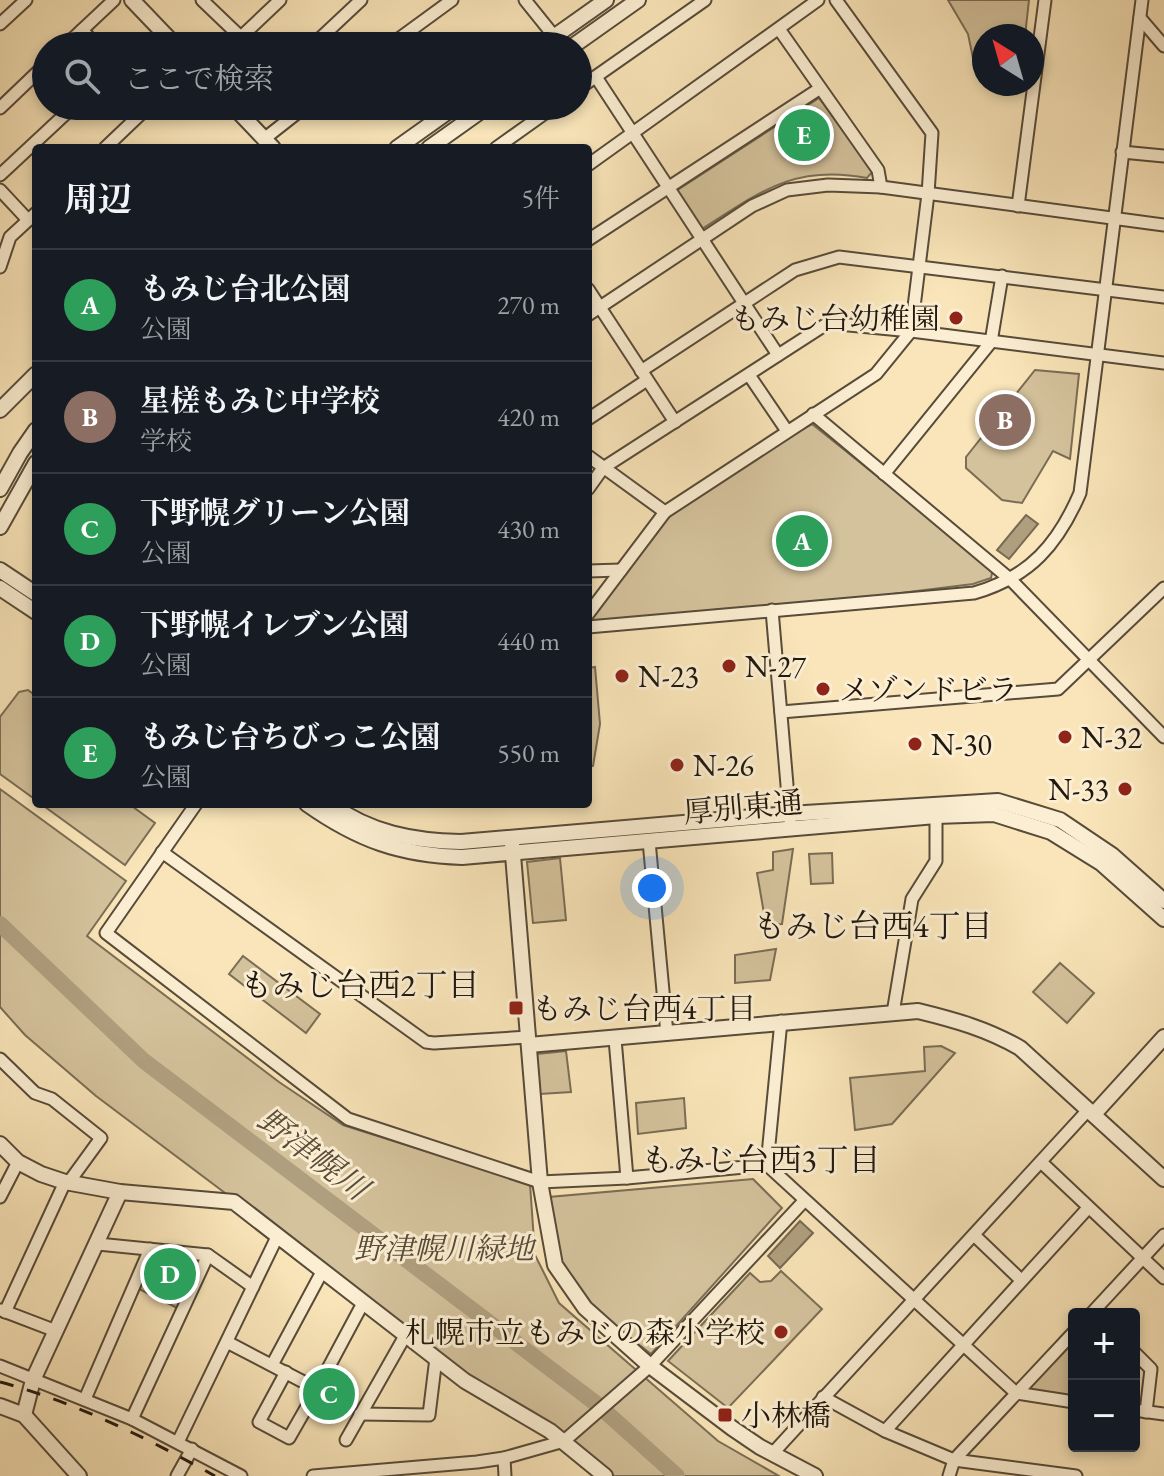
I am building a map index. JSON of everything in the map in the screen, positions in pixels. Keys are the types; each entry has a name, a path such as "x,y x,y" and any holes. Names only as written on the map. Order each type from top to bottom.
{"street":[{"path":"0,24 26,0"},
{"path":"82,30 114,0"},
{"path":"132,0 163,32"},
{"path":"202,0 236,32"},
{"path":"246,32 280,0"},
{"path":"327,32 361,0"},
{"path":"408,32 452,0"},
{"path":"525,0 552,32"},
{"path":"569,32 606,0"},
{"path":"592,33 638,0"},
{"path":"592,80 705,0"},
{"path":"592,162 818,0"},
{"path":"592,609 665,512 876,374 911,331 928,194 932,133 836,0"},
{"path":"1018,206 1045,0"},
{"path":"592,627 974,593 1011,580 1045,553 1060,534 1080,493 1142,0"},
{"path":"1140,18 1164,46"},
{"path":"779,29 878,170 881,187"},
{"path":"0,108 32,77"},
{"path":"596,77 778,355"},
{"path":"592,237 819,89"},
{"path":"33,144 59,120"},
{"path":"109,144 135,120"},
{"path":"246,120 268,143 291,120"},
{"path":"403,144 436,120"},
{"path":"435,144 468,120"},
{"path":"502,144 535,120"},
{"path":"115,139 120,144"},
{"path":"0,175 32,145"},
{"path":"1122,152 1164,156"},
{"path":"592,312 752,206 787,190 828,185 881,187 1164,225"},
{"path":"0,190 32,216 10,237 0,267"},
{"path":"592,416 744,303 795,270 839,257 1164,297"},
{"path":"884,474 991,342 1002,276"},
{"path":"592,295 675,422"},
{"path":"592,483 603,468 828,323 1164,363"},
{"path":"0,410 32,375"},
{"path":"749,375 787,431"},
{"path":"813,414 1011,580 1164,737"},
{"path":"0,489 32,437"},
{"path":"592,459 665,512"},
{"path":"0,527 32,470"},
{"path":"0,570 32,591"},
{"path":"592,571 621,570"},
{"path":"0,588 32,609"},
{"path":"781,712 1058,689 1164,588"},
{"path":"772,610 790,821"},
{"name":"厚別東通","path":"313,808 338,826 373,843 426,856 462,857 513,846 998,801 1060,820 1112,855 1164,901"},
{"path":"193,808 106,933 348,1119 540,1182 627,1178 767,1165 1016,1393 1068,1401"},
{"name":"厚別東通","path":"335,808 380,831 422,841 513,846 649,841 790,821 994,814 1051,832 1101,863 1164,919"},
{"path":"893,1013 912,899 936,861 936,816"},
{"path":"649,841 667,1034"},
{"path":"513,846 540,1182 555,1265 585,1308 650,1366 732,1428 815,1476"},
{"path":"162,852 426,1042 615,1039 781,1021 918,1011 964,1022 994,1033 1020,1048 1164,1179"},
{"path":"767,1165 781,1021"},
{"path":"773,1453 1041,1162 1164,1037"},
{"path":"615,1039 627,1178"},
{"path":"0,1059 35,1093 52,1099 101,1138 67,1182 2,1311 56,1331"},
{"path":"0,1144 18,1162 41,1174 67,1182 120,1192 234,1202 465,1381 568,1437 605,1476"},
{"path":"0,1197 18,1162"},
{"path":"1041,1162 1164,1278"},
{"path":"24,1415 33,1380 120,1192"},
{"path":"313,1476 448,1470 504,1458 568,1437 650,1366 804,1201"},
{"path":"885,1431 1088,1208"},
{"path":"178,1442 278,1235"},
{"path":"974,1235 1021,1280"},
{"path":"1098,1308 1164,1235"},
{"path":"98,1244 208,1255 253,1287"},
{"path":"85,1399 150,1249"},
{"path":"132,1419 208,1255"},
{"path":"272,1365 323,1270"},
{"path":"286,1372 259,1422 289,1438 363,1303"},
{"path":"346,1440 405,1336"},
{"path":"949,1476 954,1460 1068,1338"},
{"path":"227,1342 317,1389"},
{"path":"360,1414 429,1415 436,1358"},
{"path":"1140,1358 1151,1369 1140,1411 1164,1414"},
{"path":"0,1366 132,1419 241,1476"},
{"path":"823,1397 885,1431 954,1460 1076,1476"},
{"path":"0,1406 24,1415 79,1476"},
{"path":"177,1476 192,1449"},
{"path":"504,1458 505,1476"}],"green space":[{"path":"948,0 1029,0 1026,24 972,24 972,53 968,34"},
{"path":"819,98 873,171 867,178 819,175 798,178 760,193 702,229 676,191"},
{"path":"1035,370 1079,374 1070,459 1053,451 1022,503 1002,500 966,468 966,457"},
{"path":"812,424 993,569 991,578 973,584 820,603 592,622 592,609 666,514 754,456"},
{"path":"592,667 595,667 600,724 592,766"},
{"path":"28,690 32,693 32,797 0,774 0,717 19,692"},
{"name":"野津幌川緑地","path":"0,789 126,881 87,936 279,1082 343,1125 530,1184 535,1255 559,1303 718,1441 779,1476 610,1476 434,1350 96,1096 25,1035 0,1007"},
{"path":"47,808 134,808 155,823 125,865"},
{"path":"793,849 782,924 766,925 757,873 773,870 773,852"},
{"path":"832,853 833,883 811,884 809,854"},
{"path":"560,858 566,920 533,923 527,862"},
{"path":"776,949 770,980 735,983 735,955"},
{"path":"243,956 320,1014 306,1033 229,974"},
{"path":"1060,963 1094,993 1067,1023 1033,992"},
{"path":"941,1046 955,1053 892,1124 855,1130 850,1078 925,1071 924,1047"},
{"path":"566,1051 571,1092 540,1094 537,1054"},
{"path":"684,1098 686,1128 638,1134 636,1103"},
{"path":"753,1179 782,1208 651,1354 588,1305 560,1264 549,1197"},
{"path":"154,1256 201,1259 177,1308 139,1289"},
{"path":"781,1271 822,1309 728,1408 668,1361 750,1273 760,1282 771,1281"},
{"path":"1068,1345 1068,1396 1025,1390"}],"shaded area":[{"path":"1026,515 1038,524 1009,559 997,550"},
{"path":"800,1221 813,1233 780,1268 768,1256"}],"waterway":[{"name":"野津幌川","path":"0,924 144,1061 598,1405 677,1476"}],"railway":[{"path":"0,1382 110,1422 215,1476"}],"place":[{"name":"もみじ台ちびっこ公園","path":"804,135"},
{"name":"もみじ台幼稚園","path":"956,318"},
{"name":"星槎もみじ中学校","path":"1005,420"},
{"name":"もみじ台北公園","path":"802,541"},
{"name":"N-27","path":"729,666"},
{"name":"N-23","path":"622,676"},
{"name":"メゾンドビラ","path":"823,689"},
{"name":"N-32","path":"1065,737"},
{"name":"N-30","path":"915,744"},
{"name":"N-26","path":"677,765"},
{"name":"N-33","path":"1125,789"},
{"name":"もみじ台西4丁目","path":"516,1008"},
{"name":"下野幌イレブン公園","path":"170,1274"},
{"name":"札幌市立もみじの森小学校","path":"781,1332"},
{"name":"下野幌グリーン公園","path":"329,1394"},
{"name":"小林橋","path":"725,1415"}],"district":[{"name":"もみじ台西4丁目","path":"873,926"},
{"name":"もみじ台西2丁目","path":"360,985"},
{"name":"もみじ台西3丁目","path":"761,1160"}]}
